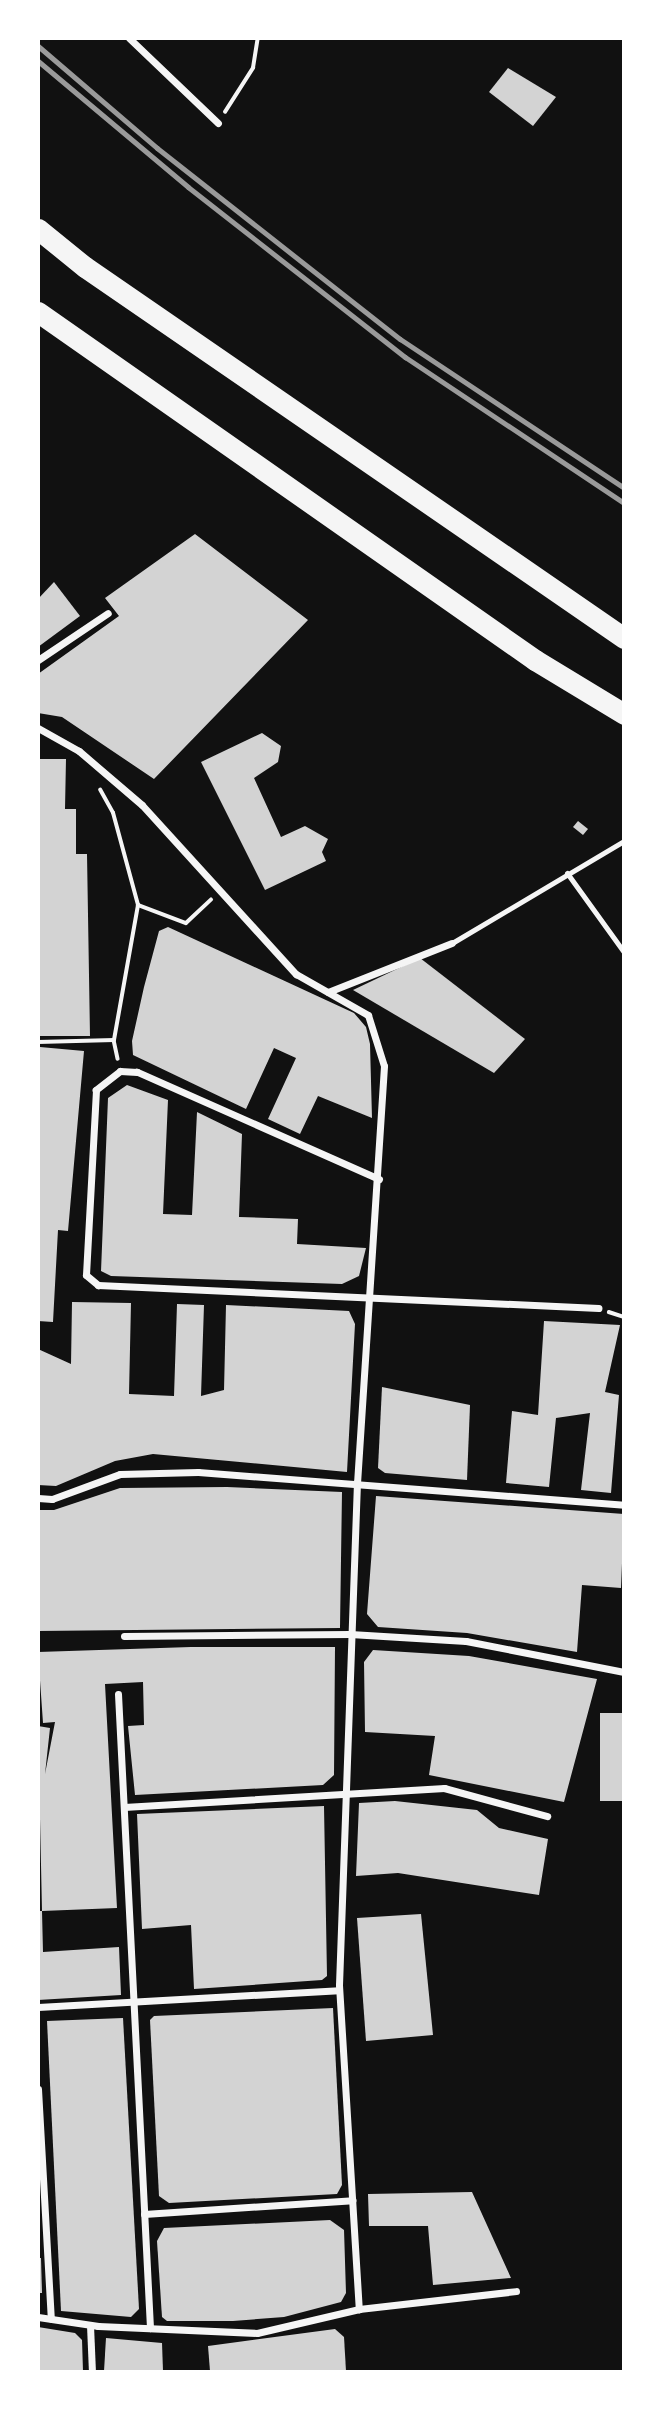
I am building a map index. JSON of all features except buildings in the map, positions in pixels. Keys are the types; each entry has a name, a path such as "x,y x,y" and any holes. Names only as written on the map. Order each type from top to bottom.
{"highway":[{"path":"38,229 85,267 624,638"},
{"path":"38,312 536,660 624,714"}],"street":[{"path":"129,38 218,123"},
{"path":"38,660 108,613"},
{"path":"38,728 79,751 142,805 296,974 368,1015 384,1066 372,1297 357,1482 349,1634 347,1791 339,1990 359,2309"},
{"path":"328,992 452,943"},
{"path":"379,1179 137,1072 120,1071 96,1090 86,1275 97,1285 598,1308"},
{"path":"38,1498 52,1499 120,1474 198,1472 624,1504"},
{"path":"124,1636 349,1634 466,1641 624,1672"},
{"path":"118,1694 150,2328"},
{"path":"124,1807 347,1791 444,1788 547,1816"},
{"path":"38,2007 339,1990"},
{"path":"38,2089 51,2319"},
{"path":"144,2214 353,2200"},
{"path":"38,2317 90,2325 257,2333 359,2309 516,2291"},
{"path":"90,2325 92,2371"}],"lane":[{"path":"452,943 624,841"},
{"path":"567,873 624,952"}],"path":[{"path":"218,123 253,68 258,38"},
{"path":"38,1042 114,1041 138,905 113,813 96,782"},
{"path":"138,905 186,923 219,892"}],"railway":[{"path":"38,46 157,148 400,339 624,488"},
{"path":"38,61 188,187 405,357 624,503"}]}
